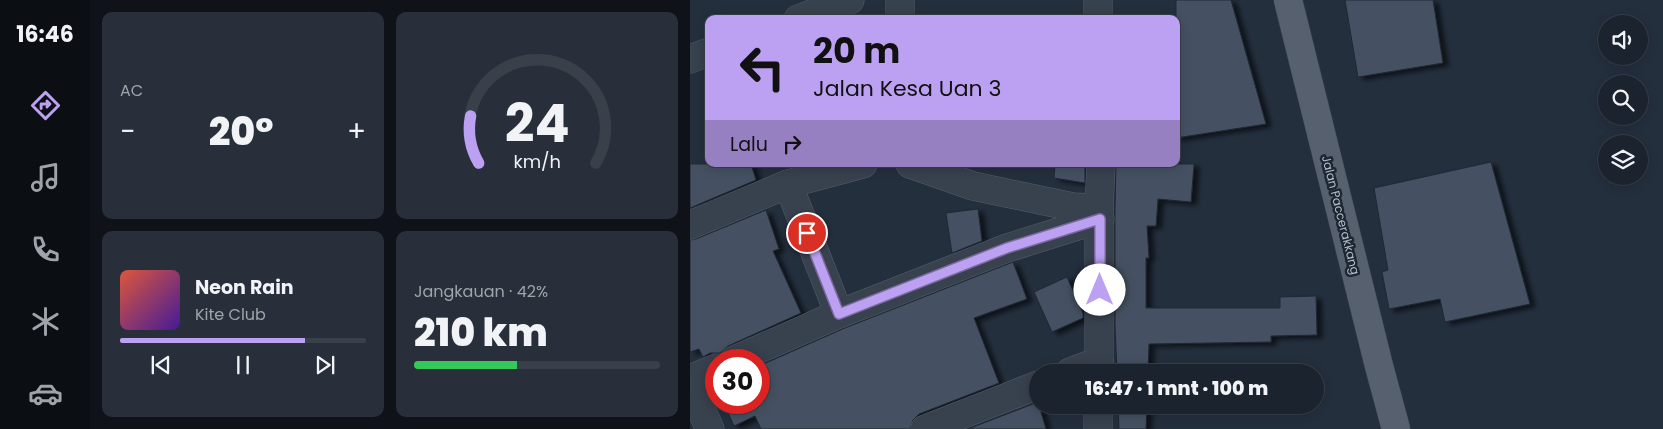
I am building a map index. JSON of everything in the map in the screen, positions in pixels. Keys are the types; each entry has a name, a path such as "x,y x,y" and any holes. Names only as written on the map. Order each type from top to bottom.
{"main road":[{"name":"Jalan Paccerakkang","path":"1288,0 1396,429"}],"street":[{"path":"809,15 850,0"},
{"path":"900,0 900,15"},
{"path":"1098,0 1098,15"},
{"path":"690,225 788,184 852,167"},
{"path":"919,167 973,186 1100,214"},
{"path":"1099,364 1101,167"},
{"path":"788,184 839,314"},
{"path":"759,349 839,314 1007,248 1100,214"},
{"path":"690,379 705,373"},
{"path":"690,385 710,429"},
{"path":"925,429 1029,389"},
{"path":"1098,414 1098,429"}],"building":[{"path":"1176,0 1231,0 1266,124 1180,137 1180,15 1176,15"},
{"path":"1345,0 1433,0 1443,63 1358,77"},
{"path":"1491,162 1530,304 1445,322 1440,299 1389,309 1382,272 1388,270 1374,188"},
{"path":"690,164 705,164 705,167 752,167 756,180 690,208"},
{"path":"1180,164 1194,164 1191,202 1158,199 1156,226 1147,226 1149,258 1146,258 1146,308 1280,308 1280,297 1316,296 1317,335 1271,336 1271,342 1149,344 1148,364 1117,364 1115,325 1116,167 1180,167"},
{"path":"1055,167 1085,167 1085,183 1054,178"},
{"path":"978,209 982,241 952,253 946,213"},
{"path":"766,210 779,249 773,251 801,313 725,349 705,349 705,356 703,357 699,349 690,352 690,240"},
{"path":"1013,262 1027,299 974,318 999,383 919,414 913,420 910,429 761,429 755,416 734,426 728,414 770,414 770,361 845,328"},
{"path":"1067,277 1083,313 1083,318 1052,332 1034,292"},
{"path":"1029,405 1029,414 1042,414 1046,429 968,429"},
{"path":"1118,414 1147,414 1146,429 1119,429"}],"route":[{"path":"807,233 839,314 1007,248 1100,219 1100,290"}]}
